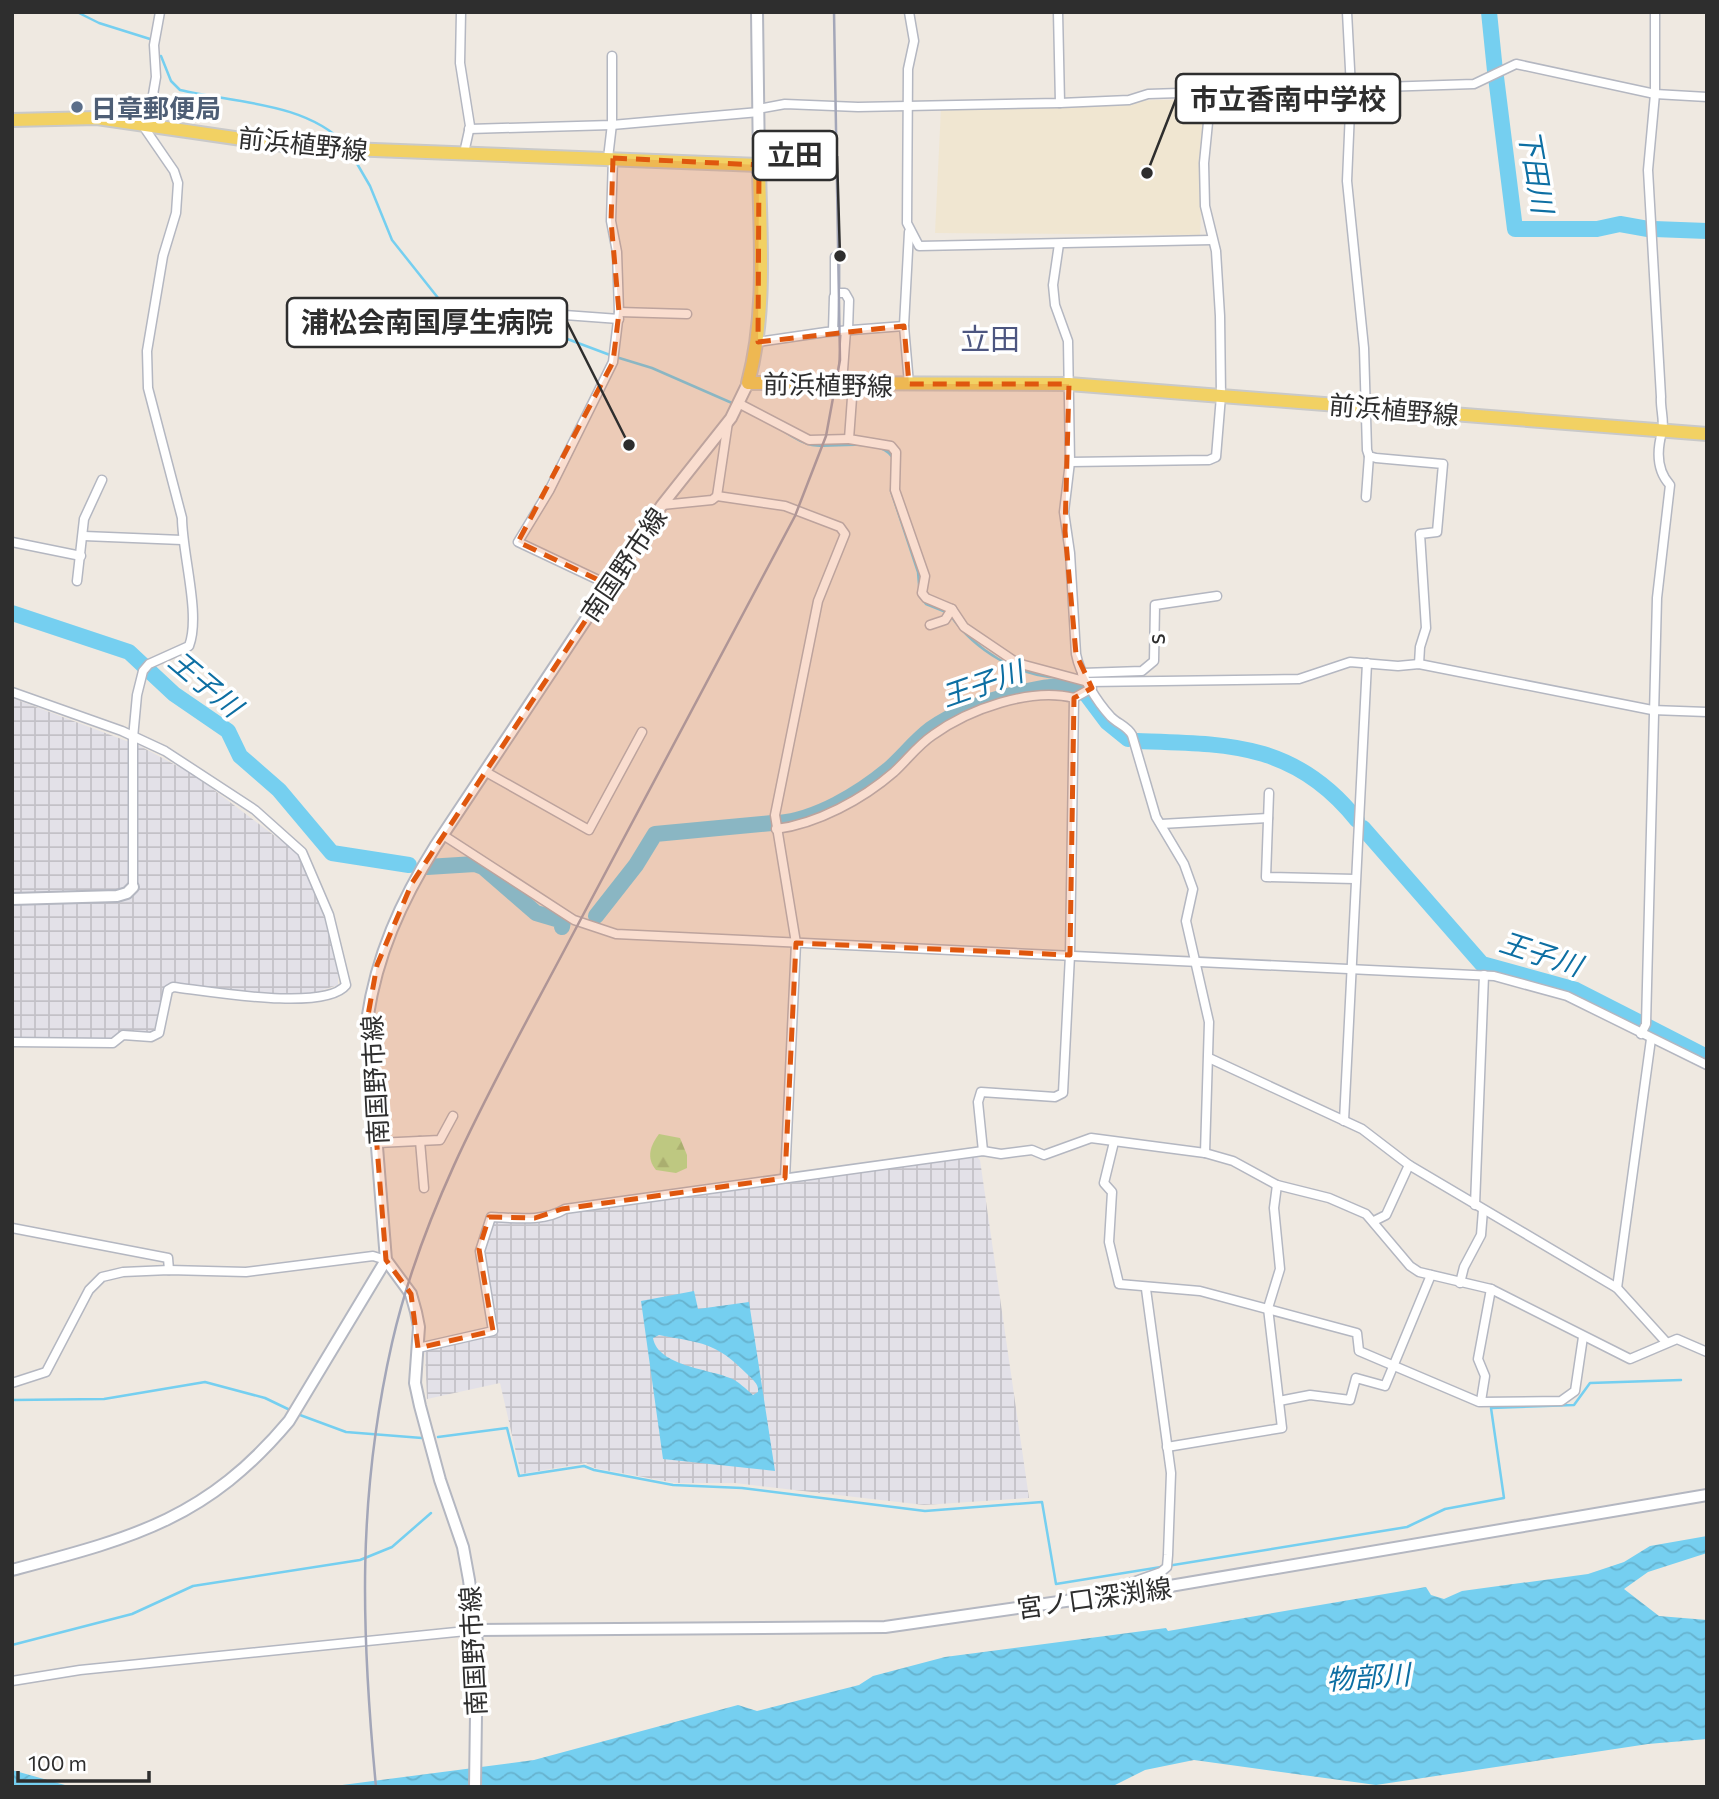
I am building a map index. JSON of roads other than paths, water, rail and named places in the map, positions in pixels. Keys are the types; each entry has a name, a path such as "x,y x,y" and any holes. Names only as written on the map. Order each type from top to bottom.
{"main road":[{"path":"757,12 758,165"},
{"name":"前浜植野線","path":"12,120 97,118 298,147 758,165 758,342 748,383 1069,384 1707,433"},
{"name":"南国野市線","path":"475,1787 477,1636 463,1547 440,1480 415,1383 419,1327 411,1294 386,1260 367,1021 372,986 377,965 412,883 662,505 728,422 748,383"},
{"path":"12,899 117,896 127,893 133,887"},
{"path":"12,1570 148,1530 176,1517 228,1482 270,1443 289,1421 386,1260"},
{"name":"宮ノ口深渕線","path":"477,1636 885,1627 1094,1597 1707,1495"}],"street":[{"path":"133,887 133,738 146,668 189,646 191,641 192,596 182,540 182,518 148,388 147,351 161,269 176,213 178,183 174,170 144,124 156,77 154,45 160,12"},
{"path":"461,12 460,63 469,129 464,153"},
{"path":"909,12 914,41 908,69 909,232 904,326 909,384"},
{"path":"1058,12 1060,103"},
{"path":"1347,12 1350,88 1347,181 1364,348 1369,456 1366,497"},
{"path":"1643,1029 1652,710 1660,554 1670,485 1662,477 1659,465 1659,436 1662,431 1648,170 1655,94 1655,12"},
{"path":"609,585 518,542 550,491 613,362 619,316 617,251 611,221 612,56"},
{"path":"469,129 612,125 759,110 785,104 910,106 1060,103 1129,100 1148,94 1210,92 1223,87 1350,88 1474,84 1516,64 1655,94 1707,97"},
{"path":"1070,462 1216,457 1221,396 1220,303 1216,251 1205,206 1204,163 1210,92"},
{"path":"909,232 914,242 925,248 1212,240"},
{"path":"1059,244 1054,295 1068,341 1070,462 1065,531 1070,553 1076,654 1082,673 1111,718 1129,729 1161,824 1192,884 1186,921 1209,1022 1204,1114 1205,1153"},
{"path":"833,331 835,257"},
{"path":"835,294 847,296 849,439"},
{"path":"551,314 687,314"},
{"path":"758,342 833,331 904,326"},
{"path":"738,403 809,440 849,439 891,446 896,452 895,490 925,576 922,593 926,598 952,609 964,627 1017,663 1090,685 1299,679 1350,662 1398,666 1419,664 1652,710 1707,712"},
{"path":"662,505 712,500 717,496 728,422"},
{"path":"1369,456 1443,464 1437,532 1420,534 1426,628 1420,647 1419,664"},
{"path":"77,582 85,514 102,480"},
{"path":"717,496 785,506 844,530 818,601 775,815 796,943 785,1178"},
{"path":"84,537 182,540"},
{"path":"12,542 81,556"},
{"name":"s","path":"1082,673 1142,671 1154,661 1155,605 1217,596"},
{"path":"930,625 945,621 952,609"},
{"path":"1345,1121 1367,663"},
{"path":"776,829 805,825 860,795 894,772 932,735 972,715 1029,697 1056,695 1074,698 1090,685"},
{"path":"12,692 122,731 165,751 255,810 302,852 329,915 346,985 341,991 303,1000 173,987 168,990 159,1033 151,1037 123,1035 113,1043 12,1042"},
{"path":"982,1151 978,1101 981,1092 1055,1097 1063,1093 1077,707 1074,698"},
{"path":"486,772 589,830 642,732"},
{"path":"1269,793 1266,877 1355,879"},
{"path":"1161,824 1268,818"},
{"path":"443,835 565,915 591,928 628,936 1484,975 1567,996 1643,1029 1651,1039 1707,1065"},
{"path":"1460,1283 1464,1267 1481,1235 1479,1207 1484,975"},
{"path":"1617,1288 1651,1039"},
{"path":"1209,1058 1362,1129 1409,1165 1617,1288 1666,1342"},
{"path":"377,1143 440,1140 453,1116"},
{"path":"418,1348 493,1331 480,1251 490,1217 535,1218 555,1215 565,1209 982,1151 1001,1154 1032,1150 1044,1155 1091,1138 1205,1153 1242,1165 1277,1185 1329,1198 1366,1214 1410,1266 1431,1275 1491,1289 1630,1359 1666,1342 1685,1340 1707,1352"},
{"path":"420,1141 424,1188"},
{"path":"1114,1142 1104,1183 1112,1192 1110,1242 1119,1284 1146,1289 1200,1291 1357,1333 1359,1351 1481,1402 1560,1401 1575,1391 1583,1337"},
{"path":"1374,1222 1386,1215 1409,1165"},
{"path":"1167,1447 1282,1428 1268,1308 1280,1269 1275,1208 1277,1185"},
{"path":"12,1227 167,1258 169,1270"},
{"path":"12,1383 46,1373 89,1290 102,1277 123,1272 169,1270 246,1272 373,1256 386,1260"},
{"path":"1279,1401 1310,1395 1350,1400 1356,1378 1385,1386 1431,1275"},
{"path":"1094,1597 1154,1575 1167,1564 1171,1473 1146,1289"},
{"path":"1481,1402 1485,1376 1478,1359 1491,1289"},
{"path":"12,1681 80,1670 477,1636"}],"water":[{"path":"694,1291 698,1309 749,1302 775,1471 663,1459 641,1301","holes":["659,1335 697,1342 717,1350 736,1363 753,1380 758,1392 753,1395 730,1378 674,1361 657,1347 653,1338"]},
{"name":"物部川","path":"1707,1536 1707,1553 1648,1572 1624,1589 1659,1616 1707,1620 1707,1739 1648,1744 1376,1785 1194,1760 1145,1770 1111,1787 327,1787 534,1760 738,1705 757,1711 859,1685 873,1676 945,1657 1166,1628 1168,1631 1426,1587 1431,1595 1444,1599 1462,1591 1588,1574 1624,1562 1650,1546"},
{"path":"12,1770 72,1787 12,1787"}],"waterway":[{"path":"77,12 99,23 150,39"},
{"name":"下田川","path":"1489,12 1495,71"},
{"path":"161,56 171,81 180,90 289,112 329,130 345,144"},
{"name":"下田川","path":"1496,77 1515,229 1597,229 1620,224 1648,229"},
{"path":"352,155 370,186 392,240 454,318 477,325 538,328 610,355"},
{"name":"下田川","path":"1654,229 1707,231"},
{"path":"616,357 652,368 732,403"},
{"path":"782,430 808,444 867,445 887,451 893,458"},
{"path":"892,475 891,491 918,572 920,597 926,604 946,612"},
{"name":"王子川","path":"12,613 129,652 174,694 228,731 240,756 279,790 332,853 409,865"},
{"path":"951,616 972,639 998,659 1028,673 1060,678"},
{"name":"王子川","path":"778,823 807,817 850,797 888,770 931,729 951,717 985,703 1027,691 1059,687 1083,690 1107,722 1128,739"},
{"name":"王子川","path":"1137,741 1201,744 1258,752 1309,775 1333,794 1357,820"},
{"name":"王子川","path":"596,916 636,865 655,834 772,823"},
{"name":"王子川","path":"1363,828 1482,964 1576,990 1707,1057"},
{"name":"王子川","path":"427,867 475,864 483,867 536,913 563,921 562,927"},
{"path":"438,1437 507,1428 519,1476 584,1466 673,1485 742,1488 925,1511 1042,1502 1056,1584 1407,1527 1445,1509 1504,1498 1491,1408 1574,1405 1590,1383 1681,1380"},
{"path":"12,1400 104,1399 205,1382 265,1398 290,1410"},
{"path":"300,1415 346,1432 422,1438"},
{"path":"12,1645 132,1614 193,1586 360,1560 392,1547 431,1513"}],"railway":[{"path":"376,1787 365,1618 368,1510 381,1400 406,1291 443,1189 490,1091 795,516 826,436 840,360 834,12"}],"place":[{"name":"日章郵便局","path":"77,107"},
{"name":"市立香南中学校","path":"1147,173"},
{"name":"立田","path":"840,256"},
{"name":"浦松会南国厚生病院","path":"629,445"}],"district":[{"name":"立田","path":"990,337"}]}
